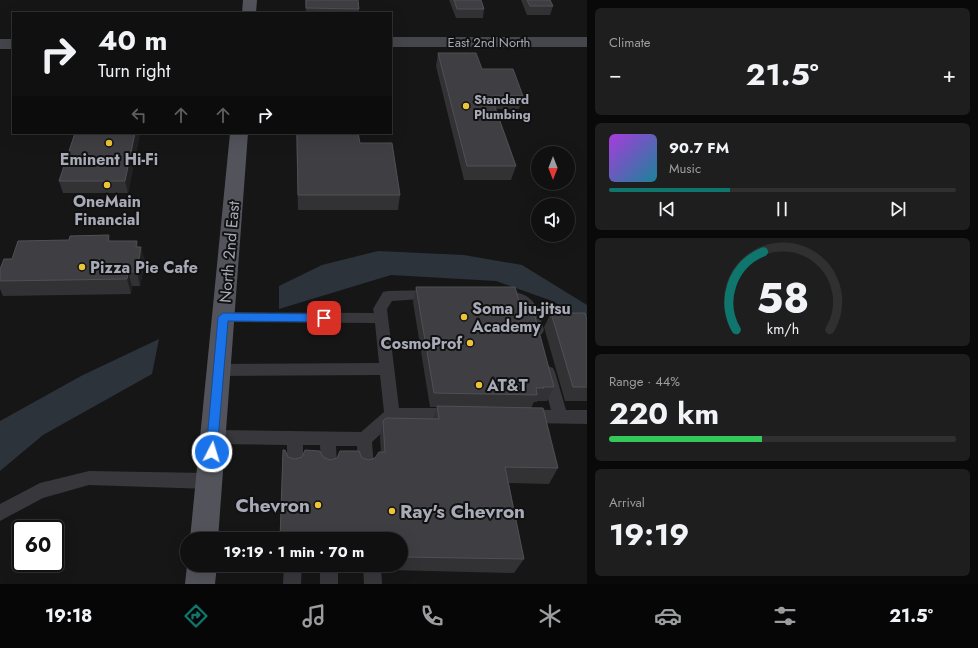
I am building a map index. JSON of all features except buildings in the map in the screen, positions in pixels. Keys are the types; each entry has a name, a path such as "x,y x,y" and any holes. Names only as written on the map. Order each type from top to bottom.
{"main road":[{"path":"249,12 250,0"},
{"name":"North 2nd East","path":"205,532 239,134"},
{"path":"200,584 201,572"}],"street":[{"name":"East 2nd North","path":"392,42 587,42"},
{"path":"0,44 12,44"}],"lane":[{"path":"486,294 501,294 517,297 531,307 540,344"},
{"path":"392,414 380,309 388,296 441,295"},
{"path":"223,317 382,318"},
{"path":"544,358 560,416"},
{"path":"219,370 387,369"},
{"path":"213,437 364,439 392,414 464,415"},
{"path":"512,416 587,417"},
{"path":"295,438 295,466"},
{"path":"328,438 329,467"},
{"path":"364,439 366,467"},
{"path":"0,513 40,491 89,478 209,481"},
{"path":"292,584 293,572"},
{"path":"329,584 330,572"},
{"path":"372,572 373,584"}],"shaded area":[{"path":"378,251 464,255 522,265 587,305 587,330 555,302 496,281 391,275 279,309 279,286 322,265"},
{"path":"159,339 152,374 43,435 0,471 0,421 81,376"}],"place":[{"name":"Standard Plumbing","path":"466,106"},
{"name":"Eminent Hi-Fi","path":"109,143"},
{"name":"OneMain Financial","path":"107,185"},
{"name":"Pizza Pie Cafe","path":"82,267"},
{"name":"Soma Jiu-jitsu Academy","path":"464,317"},
{"name":"CosmoProf","path":"470,343"},
{"name":"AT&T","path":"479,385"},
{"name":"Chevron","path":"318,505"},
{"name":"Ray's Chevron","path":"392,511"}],"route":[{"path":"212,452 223,317 324,318"}]}
